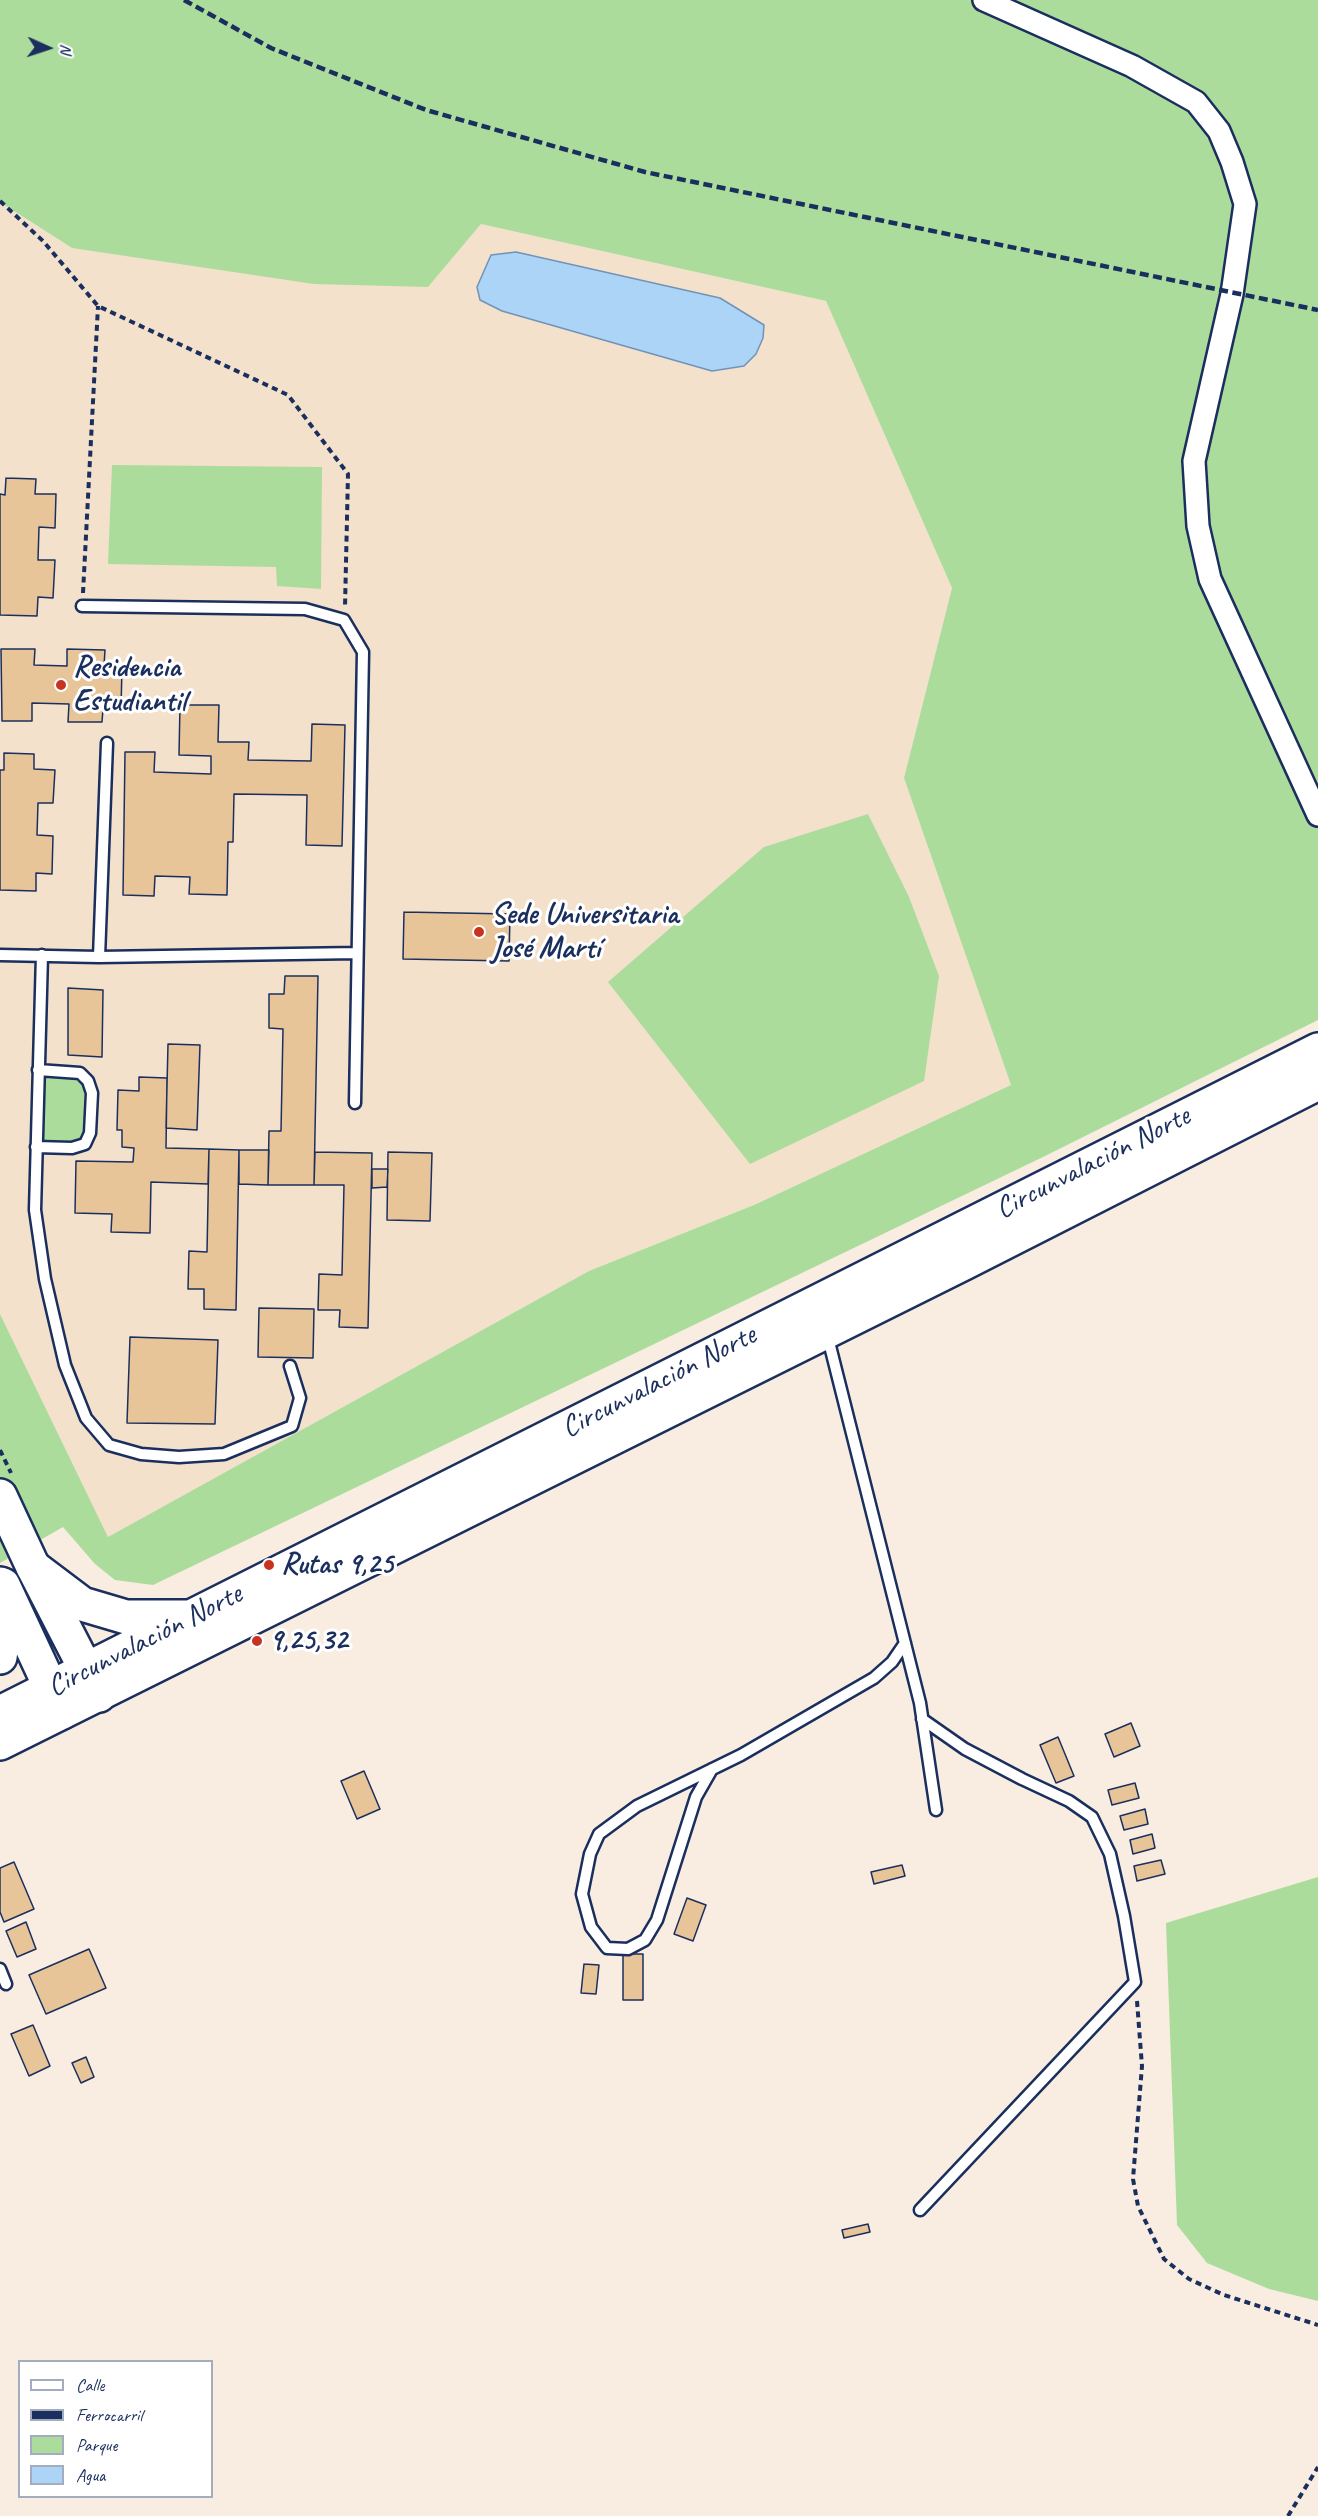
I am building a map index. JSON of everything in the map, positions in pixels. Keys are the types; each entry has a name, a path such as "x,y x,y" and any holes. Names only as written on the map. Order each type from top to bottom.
{"main road":[{"name":"Circunvalación Norte","path":"92,1683 192,1617 1318,1050"},
{"name":"Circunvalación Norte","path":"0,1713 56,1700 92,1683 826,1331 1318,1083"},
{"path":"7,1488 33,1567 92,1683"},
{"path":"33,1567 82,1604 126,1617 192,1617"},
{"path":"0,1578 56,1700"},
{"path":"0,1584 5,1624 0,1658"},
{"name":"Circunvalación Norte","path":"0,1743 56,1700"}],"street":[{"path":"984,0 1132,66 1196,102 1219,131 1232,162 1245,204 1232,294 1194,461 1198,526 1210,579 1318,815"}],"lane":[{"path":"82,606 305,609 344,620 363,652 355,1103"},
{"path":"99,957 107,743"},
{"path":"0,955 99,957 357,953"},
{"path":"42,955 35,1210 45,1279 65,1365 86,1418 109,1445 141,1454 178,1457 224,1454 258,1442 292,1426 300,1398 290,1366"},
{"path":"36,1147 72,1148 85,1144 90,1133 92,1093 88,1081 80,1073 38,1070"},
{"path":"826,1331 905,1643 922,1719 936,1810"},
{"path":"712,1769 696,1797 657,1920 645,1940 628,1949 607,1948 591,1928 582,1894 590,1854 599,1834 637,1806 712,1769 874,1678 892,1662 905,1643"},
{"path":"920,2210 1135,1982 1124,1916 1110,1854 1092,1816 1069,1801 965,1749 922,1719"},
{"path":"0,1969 6,1984"}],"path":[{"path":"0,201 43,241 98,306 288,394 348,474 344,620"},
{"path":"82,606 98,306"},
{"path":"0,1450 7,1488"},
{"path":"1135,1982 1143,2066 1133,2179 1138,2206 1164,2259 1189,2279 1224,2295 1318,2325"},
{"path":"1288,2516 1318,2467"}],"shaded area":[{"name":"Sede Universitaria José Martí","path":"0,202 72,248 428,287 481,224 826,301 952,588 904,778 1011,1085 754,1205 589,1271 108,1537 0,1314"}],"green space":[{"path":"0,0 1318,0 1318,1020 1043,1157 153,1585 115,1580 95,1564 63,1527 0,1563 0,1314 108,1537 589,1271 754,1205 1011,1085 904,778 952,588 826,301 481,224 428,287 314,284 72,248 0,202"},
{"path":"112,465 322,467 321,589 277,586 276,567 108,564"},
{"path":"868,814 909,897 939,976 924,1081 750,1164 608,982 764,847"},
{"path":"43,1077 78,1077 83,1082 87,1094 84,1133 81,1138 73,1141 42,1141"},
{"path":"1318,1877 1318,2301 1269,2289 1207,2263 1177,2225 1166,1923"}],"water":[{"path":"516,252 720,298 764,325 763,338 756,354 744,366 712,371 502,311 480,300 477,287 491,255"}],"building":[{"name":"Residencia Estudiantil","path":"6,478 36,479 35,494 56,494 55,528 39,527 38,560 55,560 53,598 38,597 37,616 0,615 0,494 5,495"},
{"name":"Residencia Estudiantil","path":"1,649 35,649 34,665 67,666 67,649 105,650 104,666 122,667 121,709 103,709 102,722 68,722 69,704 32,703 32,721 2,721"},
{"path":"180,705 219,705 218,742 249,742 248,760 311,761 312,724 345,725 342,846 306,845 307,795 234,794 233,842 228,842 227,895 189,894 190,877 155,876 154,896 123,895 125,752 155,752 154,772 211,774 211,756 179,755"},
{"name":"Residencia Estudiantil","path":"4,753 34,754 34,769 55,770 53,803 38,803 37,835 53,836 52,874 36,873 36,891 0,890 0,770 4,770"},
{"path":"404,912 510,914 509,961 403,959"},
{"path":"285,976 318,976 314,1185 268,1185 269,1131 281,1131 283,1029 269,1028 269,994 284,994"},
{"path":"68,988 103,990 102,1057 68,1055"},
{"path":"168,1044 200,1045 197,1130 166,1128"},
{"path":"139,1077 167,1078 166,1148 209,1149 208,1184 151,1182 150,1233 111,1232 112,1214 75,1213 76,1161 133,1162 134,1148 122,1147 122,1130 117,1130 118,1090 139,1091"},
{"path":"209,1149 239,1150 236,1310 204,1309 204,1289 188,1289 189,1251 207,1252"},
{"path":"239,1150 269,1150 268,1185 239,1184"},
{"path":"315,1152 372,1153 368,1328 339,1327 340,1310 318,1310 319,1274 342,1275 344,1185 314,1185"},
{"path":"388,1152 432,1153 430,1221 387,1220"},
{"path":"372,1169 388,1169 387,1187 372,1188"},
{"path":"259,1308 314,1309 313,1358 258,1357"},
{"path":"130,1337 218,1340 215,1424 127,1423"},
{"path":"1131,1723 1140,1746 1114,1757 1105,1734"},
{"path":"1058,1737 1074,1776 1056,1783 1040,1745"},
{"path":"364,1771 380,1809 357,1819 341,1781"},
{"path":"1135,1783 1139,1798 1112,1805 1108,1790"},
{"path":"1145,1809 1148,1824 1124,1830 1120,1816"},
{"path":"1152,1834 1155,1848 1133,1854 1130,1840"},
{"path":"1161,1860 1165,1874 1137,1881 1134,1866"},
{"path":"14,1862 34,1909 4,1922 0,1912 0,1868"},
{"path":"902,1865 905,1876 874,1884 871,1872"},
{"path":"687,1898 706,1905 693,1941 674,1934"},
{"path":"26,1922 36,1949 17,1957 6,1931"},
{"path":"89,1949 106,1988 46,2014 29,1975"},
{"path":"623,1954 643,1954 643,2000 623,2000"},
{"path":"584,1964 599,1965 596,1994 581,1993"},
{"path":"33,2025 50,2066 29,2076 11,2034"},
{"path":"86,2057 94,2077 81,2083 72,2063"},
{"path":"868,2224 870,2232 844,2238 842,2230"}],"railway":[{"path":"184,0 271,48 426,110 645,172 1318,310"}],"place":[{"name":"Residencia Estudiantil","path":"61,685"},
{"name":"Sede Universitaria José Martí","path":"479,932"},
{"name":"Rutas 9,25","path":"269,1565"},
{"name":"9,25,32","path":"257,1641"}]}
